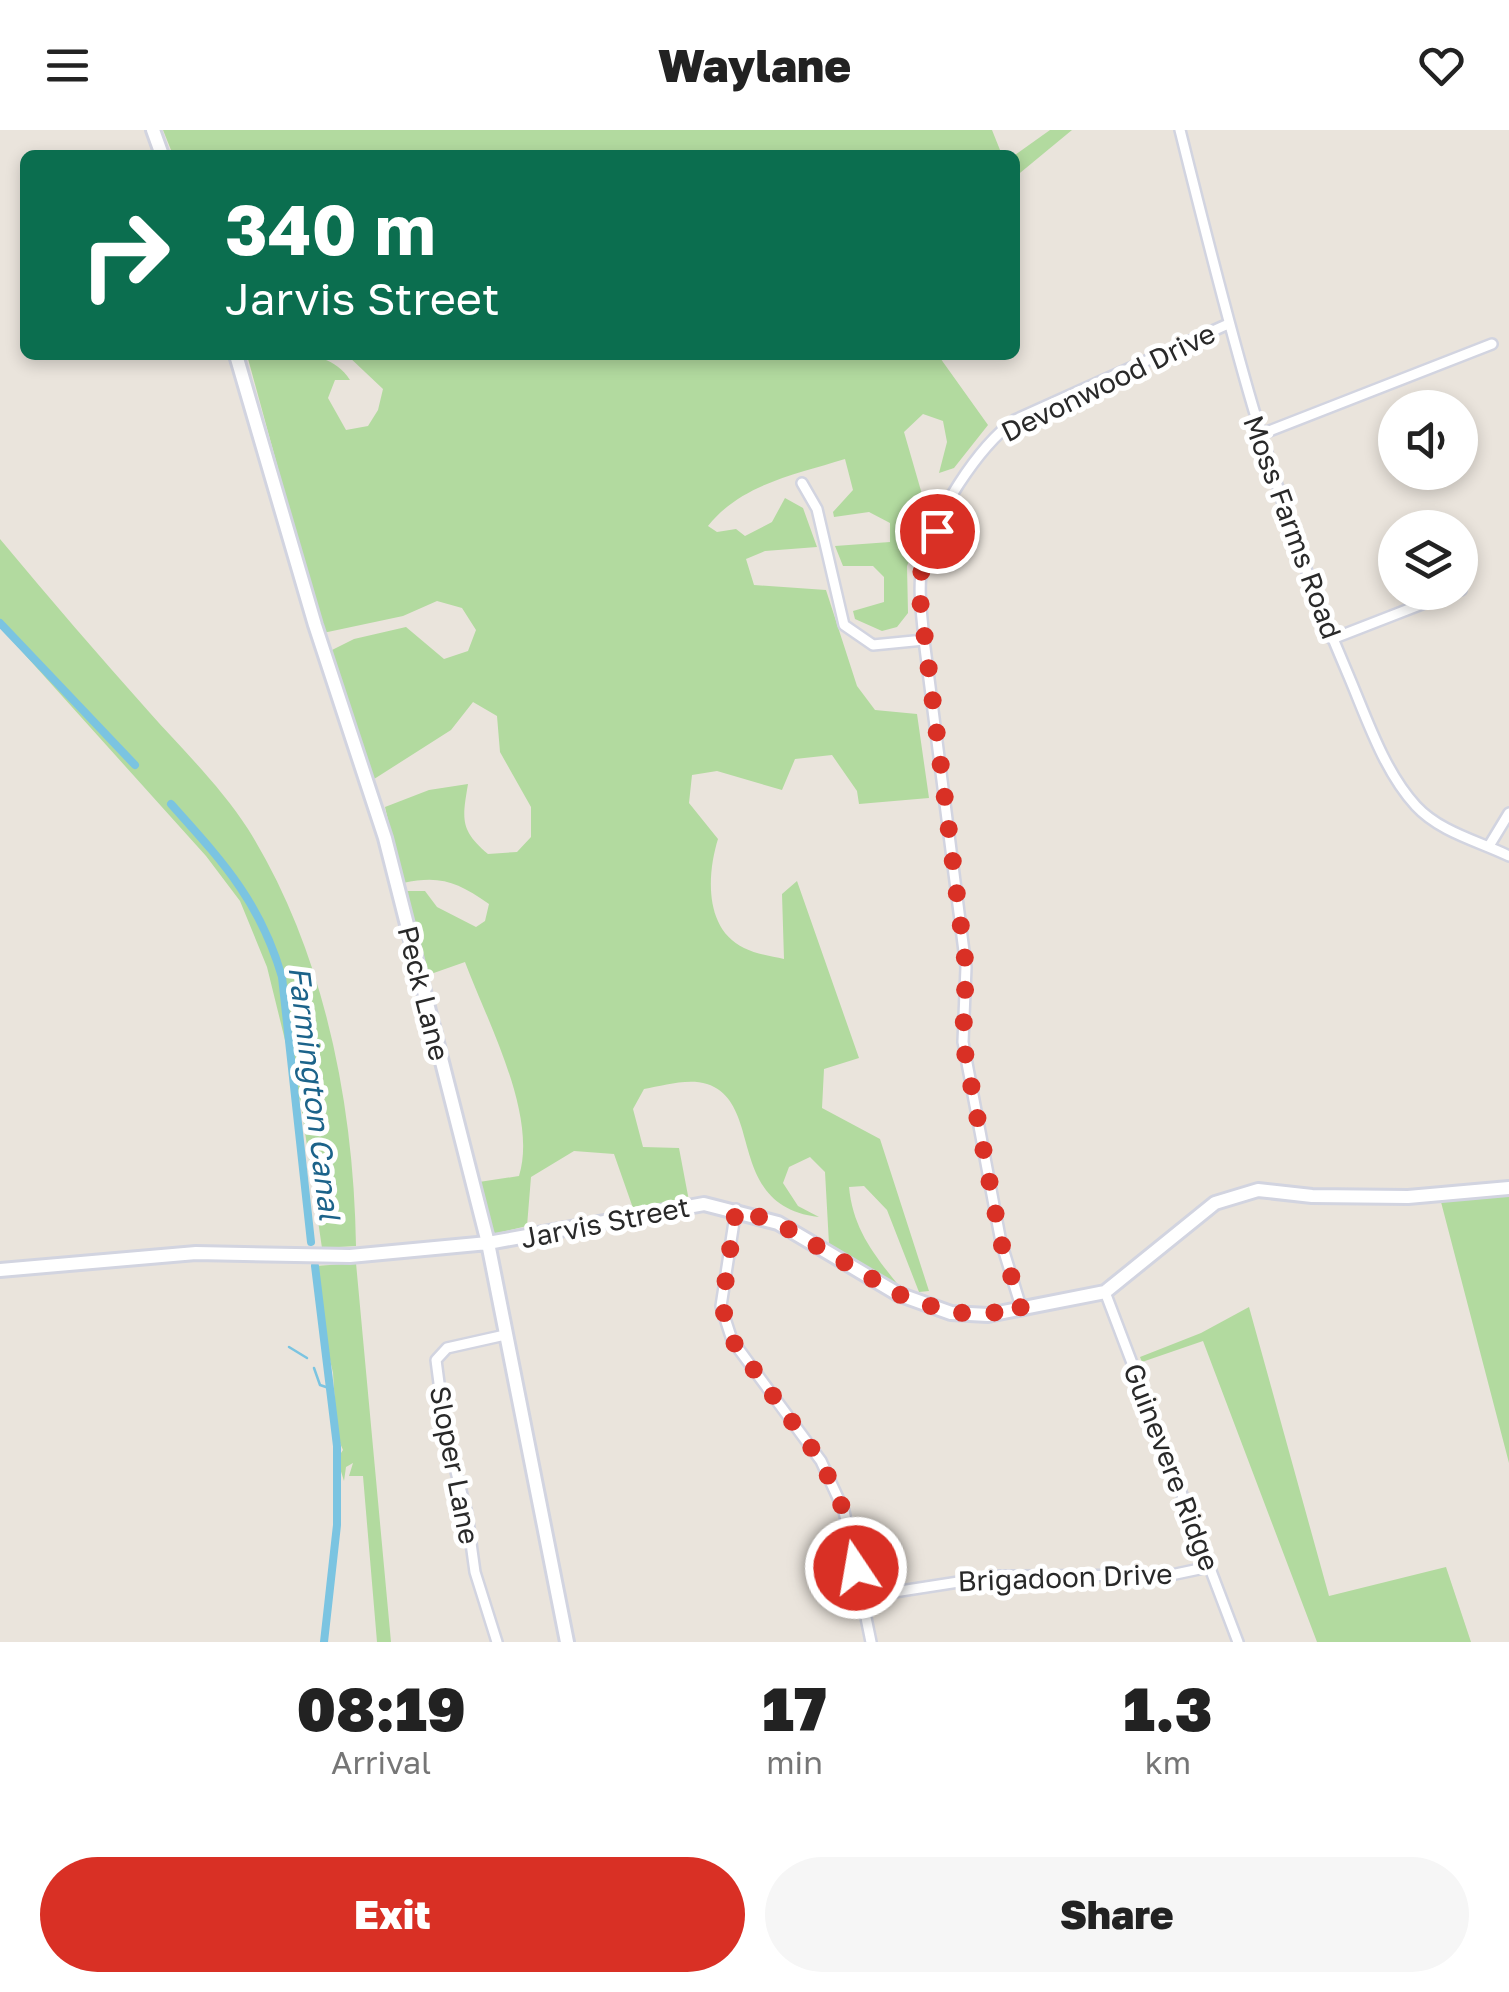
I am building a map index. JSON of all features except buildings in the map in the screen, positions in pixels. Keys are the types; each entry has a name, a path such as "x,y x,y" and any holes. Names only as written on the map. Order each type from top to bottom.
{"street":[{"name":"Moss Farms Road","path":"1180,130 1226,325 1259,435 1332,638 1382,754 1415,805 1438,825 1509,856"},
{"name":"Devonwood Drive","path":"1022,1312 1001,1242 963,1042 966,967 924,640 919,591 923,559 965,474 988,440 1015,420 1226,325"},
{"path":"1259,435 1492,344"},
{"name":"Peck Lane","path":"237,360 309,606 385,838 488,1243 568,1642"},
{"path":"802,483 816,508 844,625 873,645 924,640"},
{"path":"1332,638 1407,610"},
{"path":"1488,846 1509,813"},
{"name":"Jarvis Street","path":"0,1270 196,1253 350,1256 488,1243 704,1204 736,1209 778,1223 898,1294 951,1313 1022,1312 1106,1292 1216,1203 1258,1190 1312,1196 1408,1196 1509,1188"},
{"path":"736,1209 722,1306 732,1340 821,1461 844,1511 870,1642"},
{"name":"Guinevere Ridge","path":"1106,1292 1238,1642"},
{"name":"Sloper Lane","path":"497,1642 475,1572 467,1514 445,1429 436,1360 447,1348 506,1334"},
{"name":"Brigadoon Drive","path":"862,1597 996,1576 1170,1575 1210,1567"}],"green space":[{"path":"163,130 992,130 1000,150 171,150"},
{"path":"1050,130 1072,130 1020,173 1020,151"},
{"path":"248,360 325,360 341,369 350,380 335,380 328,398 346,430 368,426 378,410 383,389 352,360 942,360 988,425 954,468 939,473 947,442 943,421 923,414 904,432 928,515 907,566 908,613 897,627 882,631 855,619 853,611 884,602 884,577 873,566 843,566 835,546 890,542 890,523 869,512 834,517 833,512 853,490 845,459 753,490 708,526 717,532 736,529 745,536 772,522 785,498 803,508 817,547 765,551 746,559 754,585 826,590 857,686 875,710 917,714 929,798 859,804 857,791 832,755 795,759 782,790 717,771 692,775 689,803 718,839 712,868 712,900 715,914 731,939 749,950 784,959 782,894 797,881 859,1058 824,1069 822,1108 880,1139 929,1291 919,1292 887,1210 864,1186 849,1187 855,1216 873,1252 900,1287 829,1244 825,1172 810,1157 789,1167 783,1183 798,1206 819,1217 789,1209 770,1194 757,1175 736,1111 725,1095 699,1082 644,1089 633,1109 643,1147 679,1148 689,1201 634,1211 614,1154 574,1151 531,1177 527,1226 493,1234 479,1182 519,1176 522,1125 516,1097 465,962 428,975 405,891 425,891 437,907 476,927 485,921 489,904 448,882 403,883 385,807 429,790 468,784 465,824 488,854 517,852 531,837 531,807 500,752 497,716 473,702 451,730 371,781 332,650 354,639 406,627 444,659 468,651 476,630 462,608 437,601 403,616 323,633"},
{"path":"0,539 226,798 274,876 297,926 330,1030 349,1138 356,1246 322,1248 301,1105 267,967 240,901 206,856 0,627"},
{"path":"1509,1196 1509,1463 1441,1202"},
{"path":"356,1263 391,1642 377,1642 363,1476 349,1476 353,1463 346,1467 344,1481 337,1459 343,1450 337,1436 333,1373 318,1307 316,1266"},
{"path":"1249,1307 1329,1596 1446,1567 1471,1642 1317,1642 1203,1341 1142,1362 1140,1357 1201,1333"}],"waterway":[{"name":"Farmington Canal","path":"0,623 135,765"},
{"name":"Farmington Canal","path":"171,804 223,864 251,904 282,977 311,1242"},
{"name":"Farmington Canal","path":"315,1266 337,1446 337,1525 324,1642"},
{"path":"289,1347 307,1358"},
{"path":"314,1368 320,1385 332,1389"}],"route":[{"path":"856,1568 844,1511 821,1461 732,1340 722,1306 736,1209 778,1223 898,1294 931,1306 951,1313 1022,1312 1001,1242 963,1042 966,967 919,591 923,559 937,531"}]}
